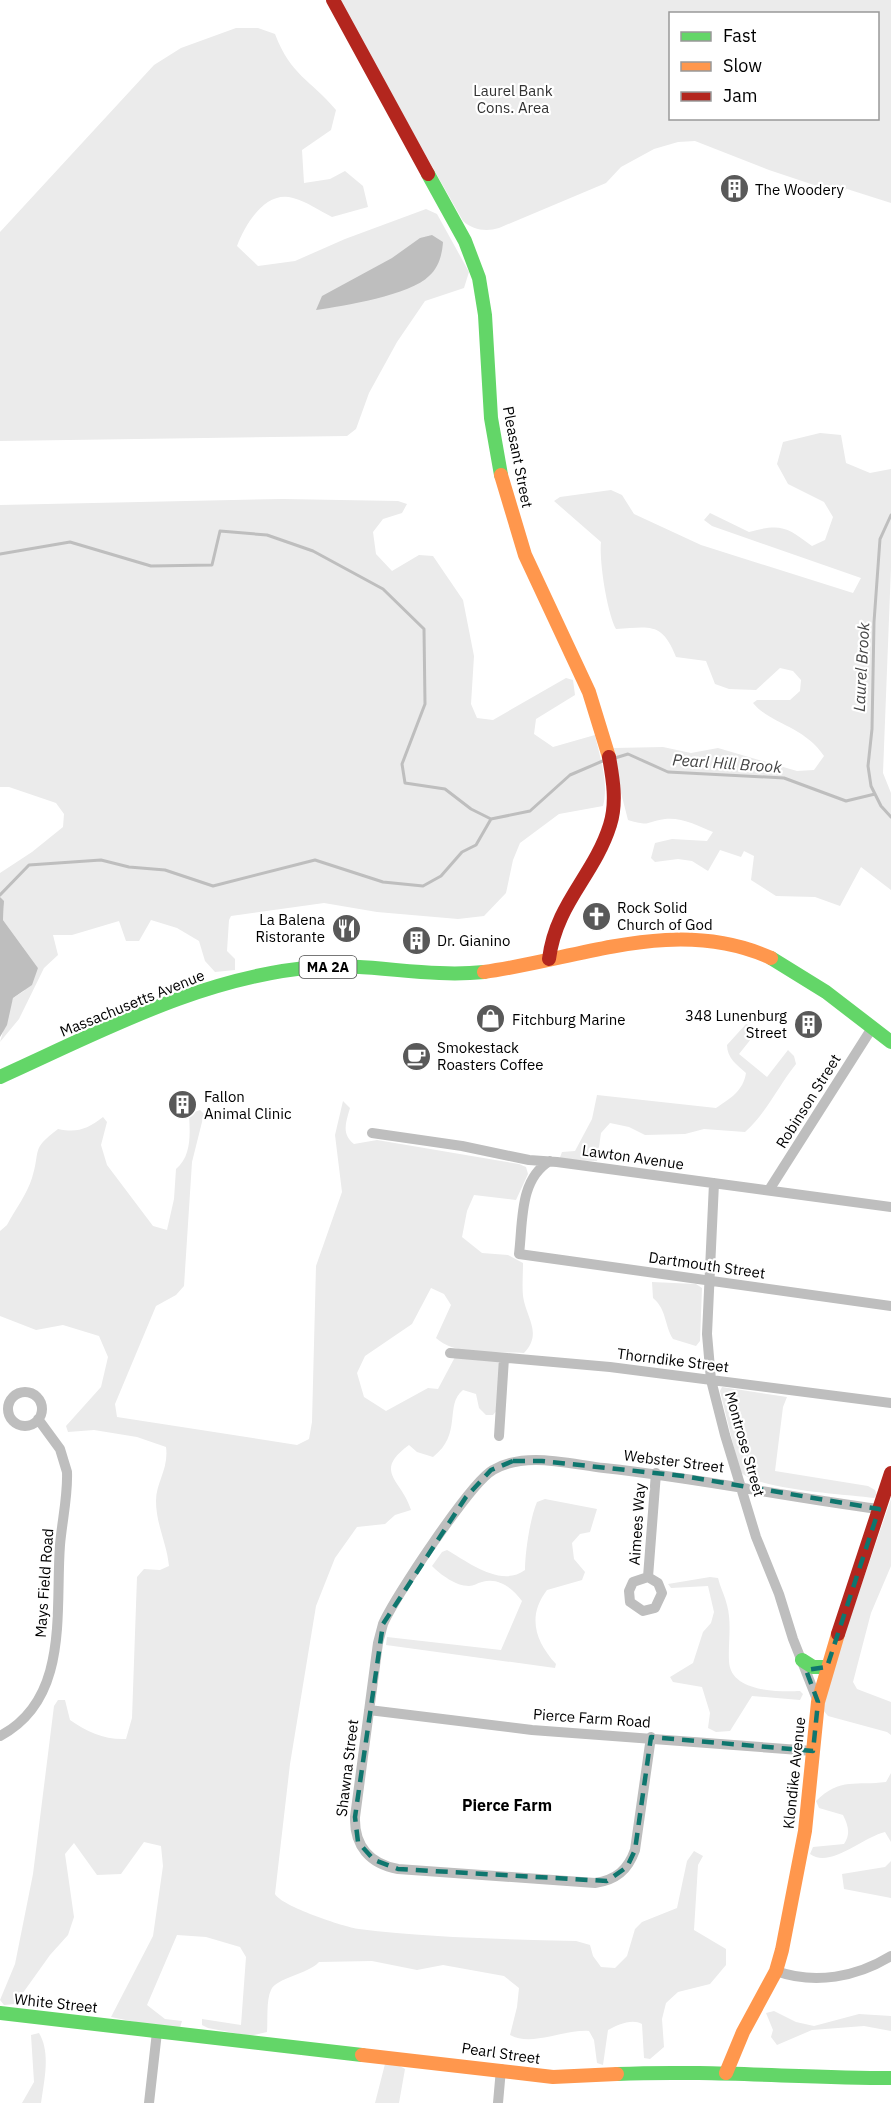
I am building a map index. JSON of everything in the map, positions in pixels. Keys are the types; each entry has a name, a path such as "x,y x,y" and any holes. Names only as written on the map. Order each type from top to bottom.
{"street":[{"name":"Pleasant Street","path":"333,0 465,241 479,272 487,315 491,405 506,495 534,576 581,672 597,714 608,760 614,795 611,826 597,859 556,923 551,939 549,959"},
{"name":"Massachusetts Avenue","path":"0,1077 181,997 240,980 317,967 429,975 465,975 504,970 637,941 673,938 721,941 769,957 807,978 872,1028"},
{"name":"MA 2A","path":"872,1028 891,1042"},
{"name":"Robinson Street","path":"769,1190 872,1028"},
{"name":"Lawton Avenue","path":"372,1133 462,1146 529,1160 891,1207"},
{"name":"Dartmouth Street","path":"550,1161 532,1176 525,1202 519,1254 891,1306"},
{"name":"Montrose Street","path":"714,1183 707,1334 711,1380 740,1485 818,1702"},
{"name":"Thorndike Street","path":"450,1353 576,1363 891,1403"},
{"path":"499,1436 504,1358"},
{"name":"Mays Field Road","path":"0,1736 24,1720 36,1706 48,1681 54,1652 67,1472 60,1449 38,1419"},
{"name":"Webster Street","path":"501,1466 513,1461 542,1461 656,1473 879,1509"},
{"name":"Shawna Street","path":"501,1466 491,1470 474,1486 385,1618 378,1643 356,1806 358,1842 369,1856 381,1864 398,1869 595,1883 614,1877 627,1867 635,1850 651,1737"},
{"name":"Aimees Way","path":"648,1577 656,1473"},
{"name":"Klondike Avenue","path":"726,2073 743,2032 776,1971 798,1879 818,1702 827,1667 891,1473"},
{"path":"802,1660 813,1667 827,1667"},
{"name":"Pierce Farm Road","path":"369,1710 473,1724 813,1751"},
{"path":"776,1971 805,1978 826,1978 850,1974 874,1966 891,1956"},
{"name":"White Street","path":"0,2013 107,2026"},
{"name":"Pearl Street","path":"107,2026 566,2078 672,2072 793,2078 891,2078"},
{"path":"149,2103 157,2032"},
{"path":"498,2103 501,2070"}],"highlighted area":[{"path":"513,1461 542,1461 683,1476 879,1509 827,1667 806,1670 818,1702 813,1751 651,1737 635,1850 627,1867 607,1881 398,1869 374,1860 358,1842 355,1817 383,1624 466,1497 491,1470"}],"green space":[{"name":"Laurel Bank Cons. Area","path":"338,0 891,0 891,203 847,189 838,193 769,170 695,141 678,142 654,149 621,167 606,183 499,228 489,230 471,226 463,221"},
{"path":"236,28 258,28 275,34 294,68 336,110 331,130 302,150 304,183 330,179 345,171 363,186 368,207 332,217 298,199 283,197 274,199 265,204 251,219 237,246 258,266 295,261 345,239 426,209 437,214 469,272 464,288 425,301 397,342 369,393 356,429 347,436 0,441 0,232 154,65 181,48"},
{"path":"820,433 841,435 846,463 870,473 891,469 891,567 883,773 891,793 891,890 861,867 840,906 815,897 776,896 751,880 754,856 744,851 741,857 720,850 708,871 692,861 678,859 655,862 651,858 655,843 672,839 707,841 713,832 677,819 665,819 645,824 628,820 619,785 614,748 663,747 691,753 718,748 797,771 814,770 824,756 807,738 768,716 753,703 757,700 790,700 800,691 801,680 793,671 780,668 756,690 729,689 715,684 706,661 676,657 666,638 660,632 647,628 616,629 604,586 601,542 554,501 560,497 611,490 622,495 634,514 701,545 853,593 861,578 712,526 704,520 710,513 749,532 776,527 783,528 812,546 825,540 833,517 824,502 788,484 777,464 783,442"},
{"path":"283,499 398,501 407,504 402,513 383,519 373,532 376,554 392,571 419,555 433,556 463,600 474,656 471,704 477,718 493,720 566,678 573,680 575,695 536,719 534,734 553,747 595,735 604,779 603,806 559,814 520,843 513,860 506,893 484,916 458,919 377,912 324,903 231,916 227,951 235,959 235,970 215,972 205,961 199,941 177,928 151,920 139,941 126,941 119,921 72,935 53,935 58,955 44,968 19,1019 0,1042 13,998 24,991 38,968 3,920 4,906 0,897 0,873 32,852 63,827 64,814 56,803 9,787 0,787 0,505"},
{"path":"746,1024 759,1029 739,1054 767,1077 788,1050 794,1056 796,1064 759,1117 745,1132 704,1129 685,1134 645,1135 629,1127 610,1123 601,1133 597,1161 559,1160 562,1152 575,1151 592,1119 597,1095 716,1108 727,1101 742,1085 746,1073 731,1057 727,1045"},
{"path":"343,1101 350,1108 346,1132 354,1144 377,1140 526,1167 528,1174 516,1200 474,1195 467,1211 462,1237 482,1253 508,1255 523,1263 523,1296 533,1332 530,1346 524,1353 466,1351 445,1344 436,1338 451,1305 444,1294 431,1288 412,1324 365,1356 357,1373 364,1397 386,1411 428,1388 438,1389 455,1357 495,1361 500,1363 498,1409 493,1415 486,1415 479,1408 476,1394 463,1390 457,1396 451,1430 442,1448 433,1457 417,1452 409,1445 392,1462 393,1476 411,1510 395,1515 385,1524 357,1527 335,1558 316,1606 290,1764 275,1894 300,1910 359,1929 494,1939 576,1941 590,1945 593,1956 601,1967 615,1968 627,1956 635,1929 642,1922 677,1908 687,1861 694,1851 703,1856 698,1865 694,1930 726,1949 726,1965 710,1984 678,1992 666,2003 662,2019 664,2047 650,2059 644,2058 642,2024 638,2022 625,2023 608,2030 603,2065 597,2063 594,2040 589,2031 528,2039 510,2035 519,1988 504,1976 443,1965 417,1970 372,1961 319,1962 308,1970 279,1982 271,1990 268,1999 267,2032 250,2036 208,2028 202,2025 202,2019 241,2025 246,1957 240,1947 206,1937 177,1935 147,2005 165,2019 182,2021 179,2031 111,2017 153,1936 163,1866 161,1846 144,1842 121,1874 97,1875 74,1843 65,1854 74,1917 68,1935 50,1955 15,2004 4,2005 0,2000 15,1964 33,1874 54,1706 58,1700 65,1700 70,1720 76,1724 104,1737 126,1739 132,1718 137,1577 144,1569 160,1570 169,1566 156,1501 166,1462 166,1447 137,1437 94,1430 68,1432 66,1426 101,1387 108,1357 99,1336 63,1325 36,1330 0,1316 0,1231 7,1225 27,1190 35,1169 38,1151 43,1142 58,1129 82,1129 103,1117 107,1122 101,1145 107,1165 153,1226 167,1230 174,1199 176,1169 185,1158 189,1144 189,1114 200,1110 204,1114 192,1162 184,1286 176,1295 156,1306 115,1404 117,1417 297,1445 309,1439 312,1422 316,1266 342,1192 335,1135"},
{"path":"652,1282 696,1284 702,1288 700,1341 696,1346 673,1339 661,1307 653,1298"},
{"path":"722,1387 787,1397 783,1407 775,1471 868,1486 875,1490 877,1495 874,1498 783,1487 750,1478 740,1472 720,1391"},
{"path":"545,1499 597,1509 590,1532 580,1534 572,1543 574,1559 585,1572 582,1580 547,1590 537,1609 536,1628 543,1646 556,1664 555,1668 386,1645 387,1637 501,1650 522,1601 510,1588 500,1583 488,1581 464,1586 444,1576 432,1566 442,1552 447,1550 495,1575 516,1575 525,1570 532,1517 537,1502"},
{"path":"891,1499 891,1566 871,1613 853,1682 857,1689 891,1702 891,1735 828,1716 823,1710 831,1674"},
{"path":"710,1577 718,1578 726,1602 729,1619 729,1661 731,1671 737,1679 757,1688 800,1691 803,1694 800,1700 752,1696 730,1731 716,1732 708,1728 710,1713 702,1687 673,1682 670,1677 693,1663 703,1632 711,1623 714,1612 708,1586 671,1588 668,1584"},
{"path":"891,1773 891,1842 885,1832 827,1858 818,1858 810,1854 813,1847 844,1844 848,1833 843,1815 819,1808 816,1801 825,1793 841,1785 886,1782"},
{"path":"891,1861 891,1898 844,1889 842,1874 885,1867"},
{"path":"774,2011 796,2022 814,2026 859,2014 891,2016 891,2031 864,2026 812,2030 777,2045 771,2037 773,2030 766,2013"},
{"path":"39,2033 46,2058 41,2103 22,2103 34,2082 31,2035"},
{"path":"393,2062 405,2069 399,2103 375,2103 385,2064"}],"shaded area":[{"path":"432,235 443,242 441,256 438,265 420,283 376,299 316,310 322,296 392,258 420,238"},
{"path":"0,897 4,901 3,920 38,968 32,985 13,998 7,1025 0,1037"}],"waterway":[{"name":"Laurel Brook","path":"891,515 880,539 874,622 872,729 868,766 871,786 881,806 891,817"},
{"path":"0,554 70,542 151,566 212,565 220,531 267,535 313,551 383,589 424,629 425,704 402,764 405,783 445,789 471,809 491,819"},
{"name":"Pearl Hill Brook","path":"615,758 628,754 668,772 784,778 846,801 875,794"},
{"name":"Pearl Hill Brook","path":"0,895 29,865 101,860 129,867 165,870 213,886 315,860 383,882 423,886 441,876 462,852 476,845 491,819 530,811 570,775 605,760"}],"traffic: fast":[{"path":"428,174 465,241 479,278 485,315 491,418 501,475"},
{"path":"771,958 826,992 891,1042"},
{"path":"0,1077 154,1008 193,994 274,972 337,966 442,973 484,972"},
{"path":"802,1660 813,1667 827,1667"},
{"path":"0,2013 362,2055"},
{"path":"617,2074 685,2073 891,2078"}],"traffic: slow":[{"path":"501,475 525,555 589,692 609,757"},
{"path":"484,972 628,944 664,940 700,940 735,946 771,958"},
{"path":"726,2073 743,2032 776,1971 782,1950 805,1831 818,1702 838,1634"},
{"path":"362,2055 553,2077 617,2074"}],"traffic: jam":[{"path":"333,0 428,174"},
{"path":"549,959 559,922 595,860 610,825 614,800 609,757"},
{"path":"838,1634 891,1473"}],"place":[{"name":"The Woodery","path":"734,189"},
{"name":"Rock Solid Church of God","path":"596,916"},
{"name":"La Balena Ristorante","path":"346,928"},
{"name":"Dr. Gianino","path":"416,940"},
{"name":"Fitchburg Marine","path":"491,1019"},
{"name":"348 Lunenburg Street","path":"808,1024"},
{"name":"Smokestack Roasters Coffee","path":"416,1056"},
{"name":"Fallon Animal Clinic","path":"183,1105"}],"district":[{"name":"Pierce Farm","path":"507,1805"}]}
